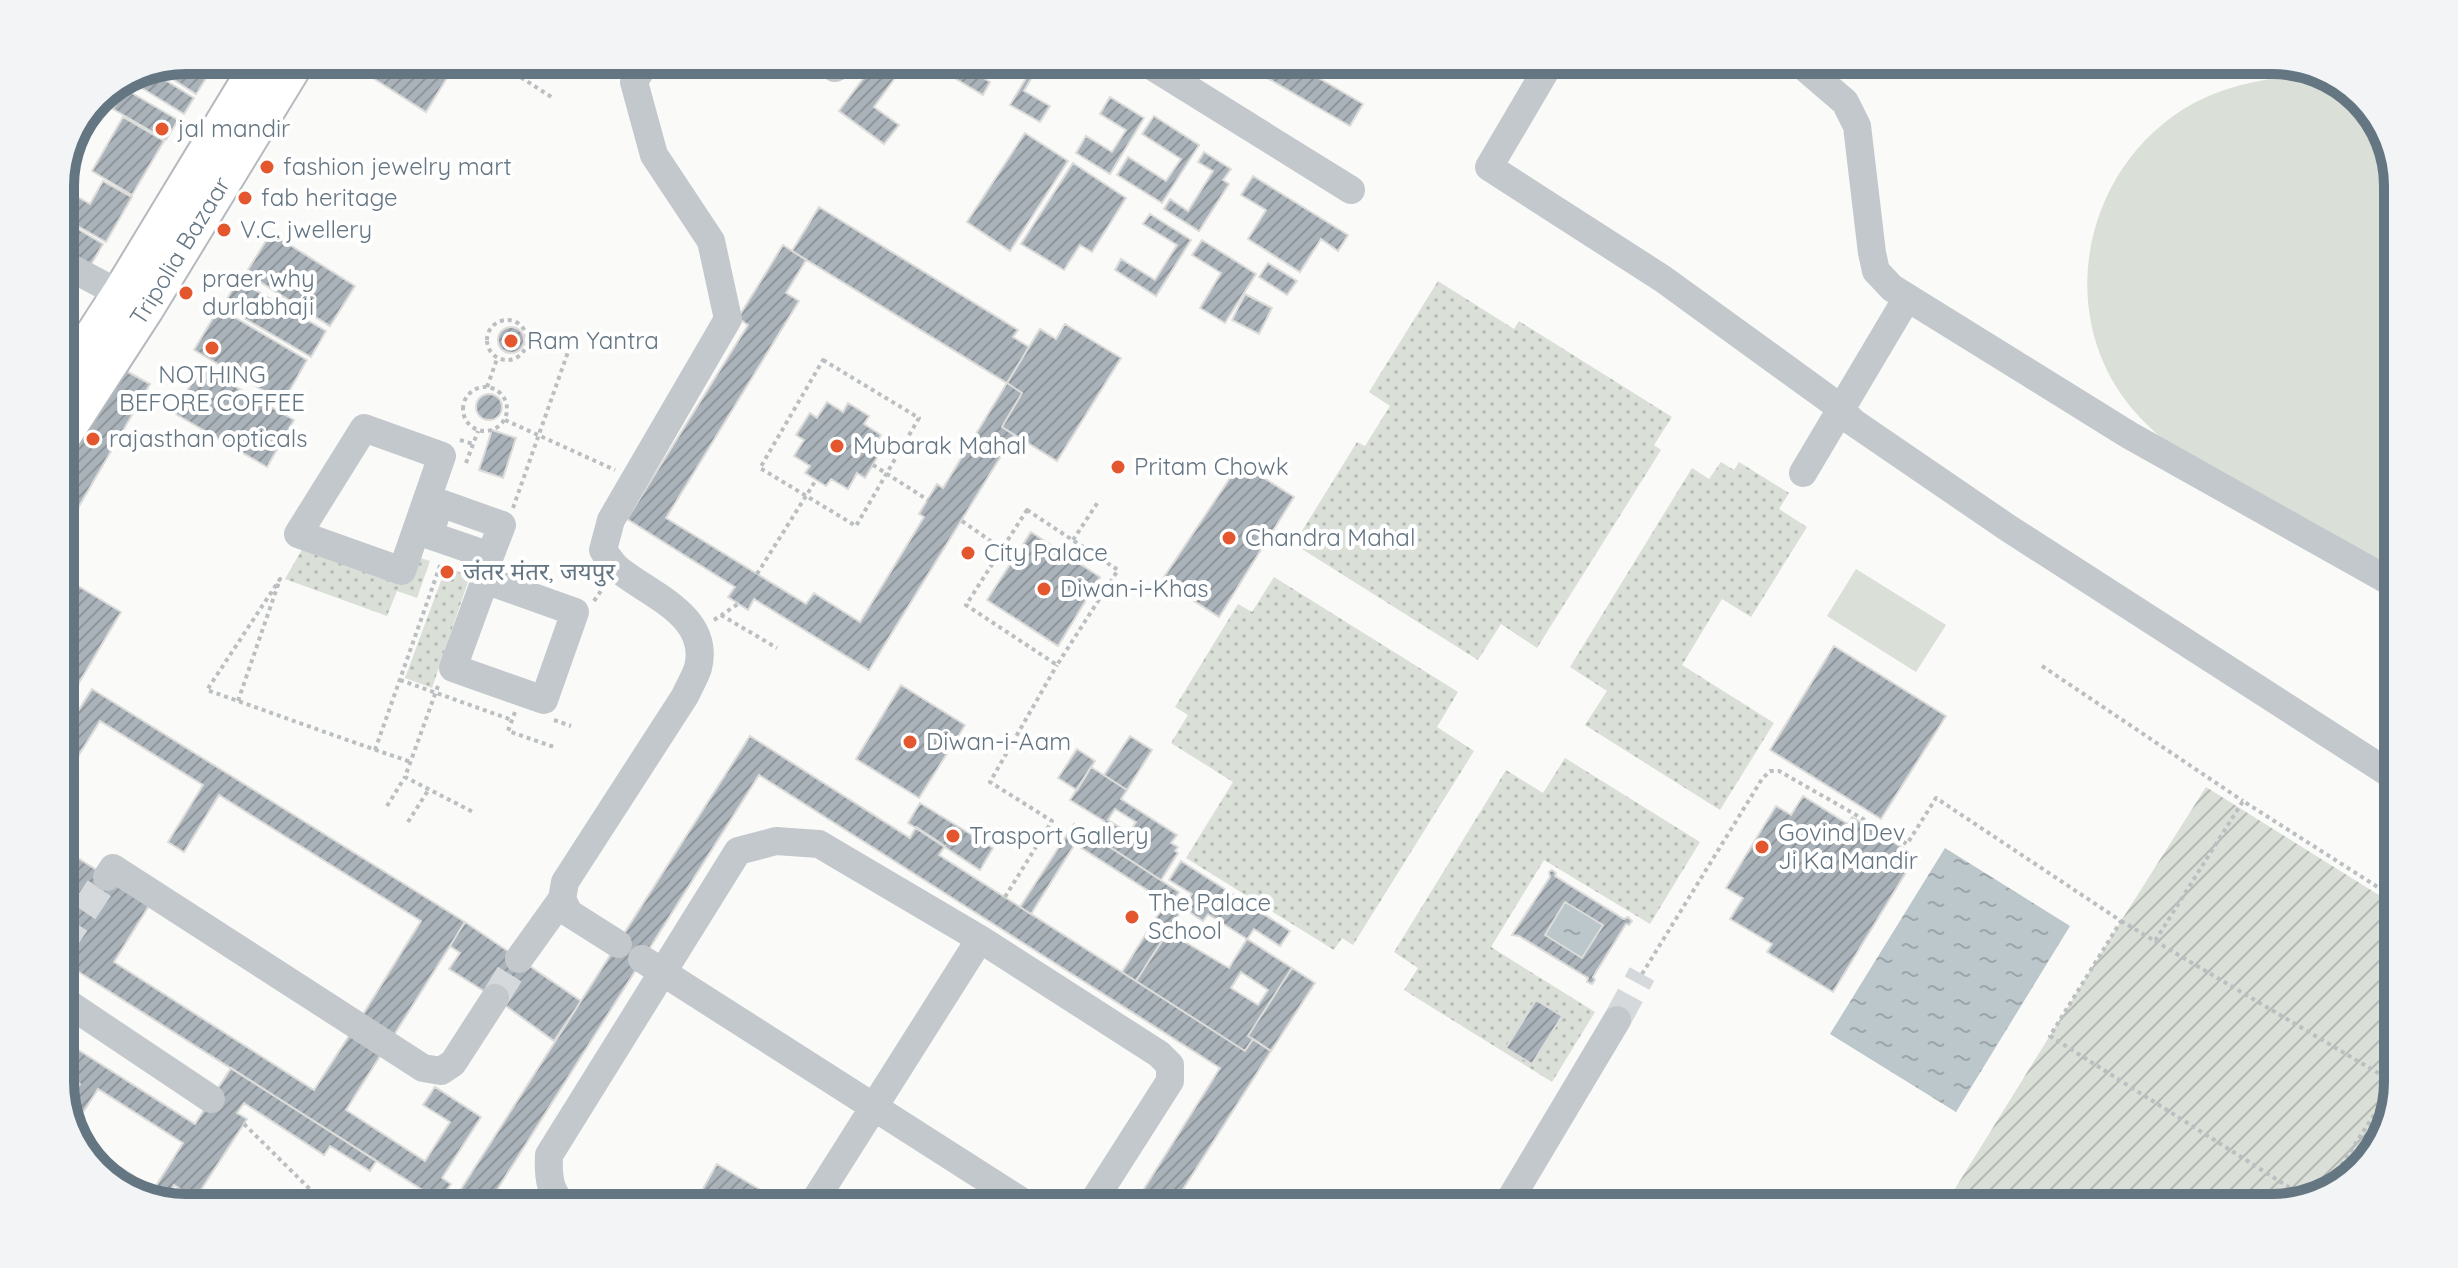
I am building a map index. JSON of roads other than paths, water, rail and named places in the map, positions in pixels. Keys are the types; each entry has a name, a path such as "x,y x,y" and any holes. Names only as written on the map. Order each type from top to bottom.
{"main road":[{"name":"Tripolia Bazaar","path":"74,413 254,74"},
{"name":"Tripolia Bazaar","path":"74,370 132,301 287,74"}],"street":[{"path":"519,959 562,899 565,882 579,857 685,696 698,669 700,652 697,639 687,622 672,604 616,568 603,550 611,520 728,319 711,241 654,155 634,82 639,74"},
{"path":"1165,74 1351,190"},
{"path":"1544,74 1489,167 1663,279 1853,422 2008,528 2384,770"},
{"path":"1812,74 1845,102 1857,126 1876,271 1892,288 2129,435 2384,578"},
{"path":"74,270 132,301"},
{"path":"1803,473 1907,298"},
{"path":"364,428 442,456 410,547 402,571 298,534 364,428"},
{"path":"485,580 575,612 544,700 453,668 485,580"},
{"path":"555,1194 548,1181 549,1155 652,966 738,851 776,841 819,844 980,939 1159,1054 1170,1065 1170,1081 1098,1194"},
{"path":"107,877 113,868 423,1068 441,1071 453,1063 495,998"},
{"path":"562,899 569,913 618,944"},
{"path":"819,1194 980,939"},
{"path":"652,966 1010,1194"},
{"path":"74,1007 211,1099"},
{"path":"1513,1194 1617,1020"}],"water":[{"path":"1945,848 2070,926 1956,1112 1830,1034"},
{"path":"1565,902 1603,925 1582,958 1545,935"}],"tunnel":[{"path":"74,925 107,877"},
{"path":"495,998 519,959"},
{"path":"1617,1020 1642,974"}],"place":[{"name":"jal mandir","path":"162,129"},
{"name":"fashion jewelry mart","path":"267,167"},
{"name":"fab heritage","path":"245,198"},
{"name":"V.C. jwellery","path":"224,230"},
{"name":"praer why durlabhaji","path":"186,293"},
{"name":"Ram Yantra","path":"511,341"},
{"name":"NOTHING BEFORE COFFEE","path":"212,348"},
{"name":"rajasthan opticals","path":"93,439"},
{"name":"Mubarak Mahal","path":"837,446"},
{"name":"Pritam Chowk","path":"1118,467"},
{"name":"Chandra Mahal","path":"1229,538"},
{"name":"City Palace","path":"968,553"},
{"name":"जंतर मंतर, जयपुर","path":"447,572"},
{"name":"Diwan-i-Khas","path":"1044,589"},
{"name":"Diwan-i-Aam","path":"910,742"},
{"name":"Trasport Gallery","path":"953,836"},
{"name":"Govind Dev Ji Ka Mandir","path":"1762,847"},
{"name":"The Palace School","path":"1132,917"}]}
